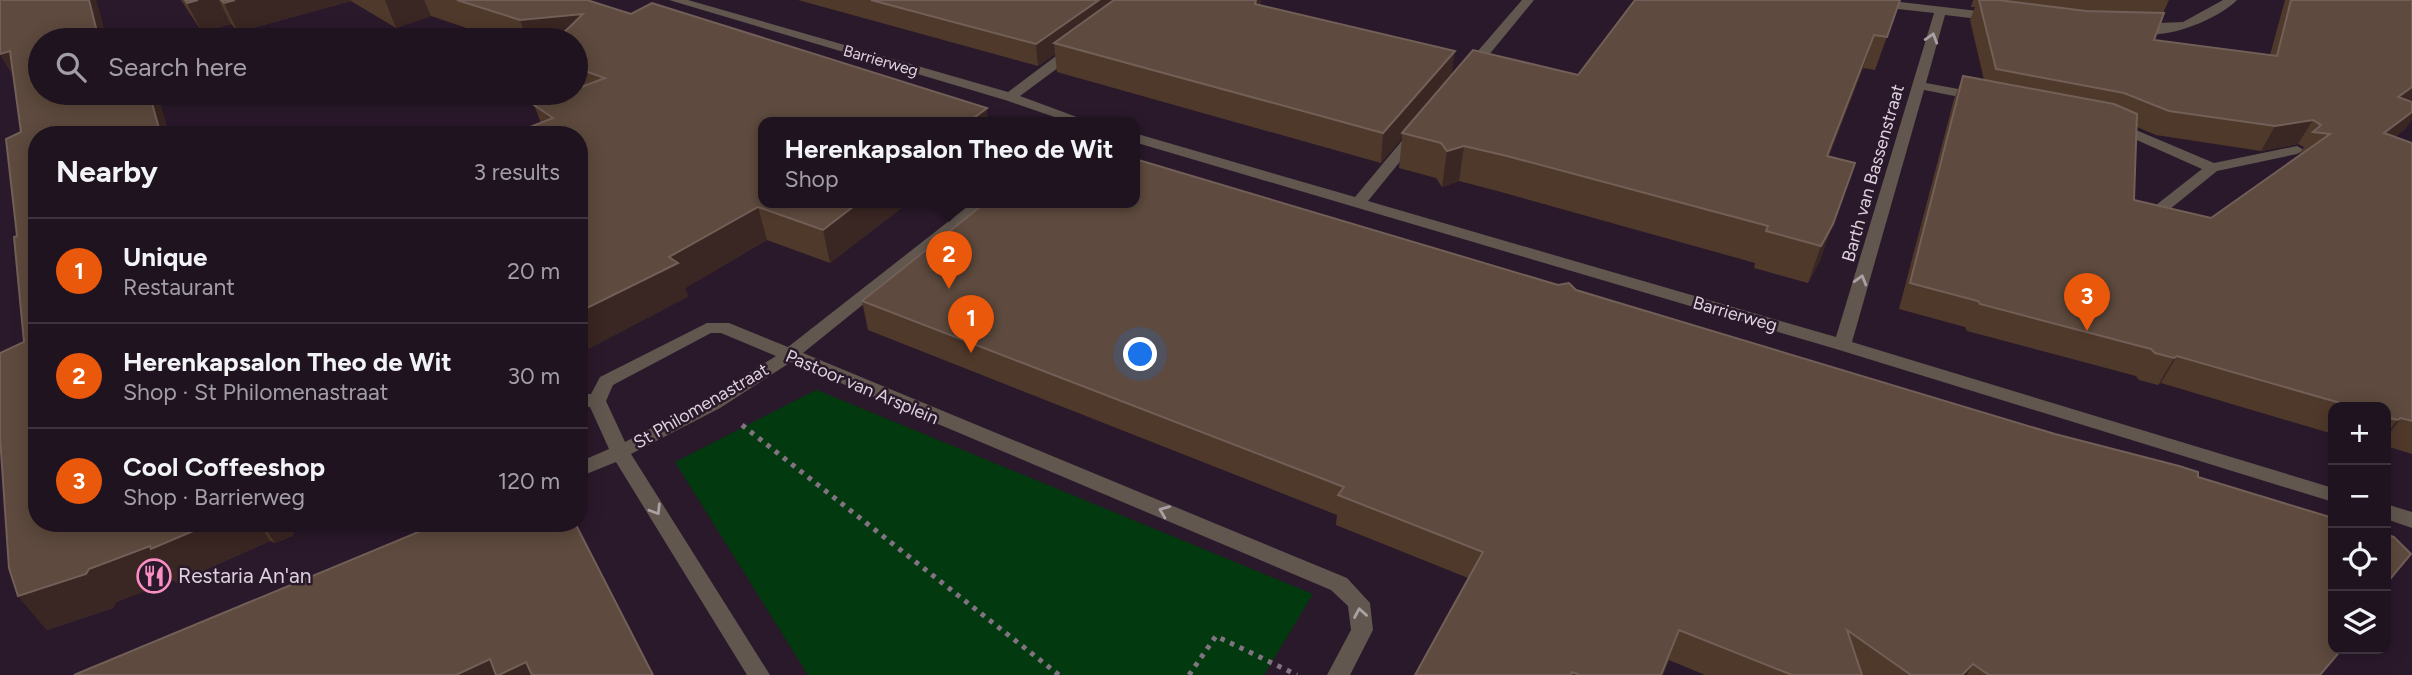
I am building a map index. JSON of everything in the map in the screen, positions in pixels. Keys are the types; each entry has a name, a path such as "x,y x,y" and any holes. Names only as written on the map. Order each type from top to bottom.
{"street":[{"name":"Barrierweg","path":"675,0 1010,97 1068,117"},
{"path":"1456,85 1528,0"},
{"path":"1853,0 2014,19"},
{"path":"2124,28 2164,30 2201,22 2231,0"},
{"name":"Barth van Bassenstraat","path":"1842,345 1940,12"},
{"path":"1010,97 1086,41"},
{"path":"1918,85 1999,101"},
{"path":"1358,203 1429,117"},
{"path":"2107,122 2212,168"},
{"name":"Barrierweg","path":"1140,138 1842,345 2328,493"},
{"path":"2148,219 2212,168 2297,149"},
{"name":"St Philomenastraat","path":"588,466 714,403 788,356 976,208"},
{"name":"Pastoor van Arsplein","path":"759,675 588,401 606,381 707,328 723,327 1339,584 1359,603 1362,630 1338,675"},
{"path":"2391,514 2412,520"}],"path":[{"path":"714,403 1059,675"},
{"path":"1189,675 1216,636 1297,675"}],"green space":[{"path":"816,390 1313,594 1264,675 808,675 675,462"}],"building":[{"path":"0,0 89,0 96,28 28,28 28,105 152,105 158,126 28,126 28,532 191,532 151,549 150,546 89,569 86,574 18,596 9,568 0,437 0,353 24,342 14,237 17,236 6,139 21,132 10,51 0,54"},
{"path":"457,0 587,0 631,14 652,3 987,108 975,117 758,117 758,207 669,257 678,263 588,308 588,126 533,126 553,118 534,105 588,105 588,84 605,78 588,72 588,28 568,28 583,14 520,20"},
{"path":"871,0 1099,0 1036,44"},
{"path":"1114,0 1256,0 1255,4 1455,51 1383,133 1054,43"},
{"path":"1635,0 1900,0 1887,37 1874,35 1827,156 1855,163 1833,224 1821,246 1766,231 1768,226 1507,156 1464,146 1447,151 1441,143 1402,133 1473,50 1578,75"},
{"path":"1979,0 2086,11 2164,13 2154,40 2277,56 2291,0 2412,0 2412,87 2398,97 2412,102 2412,112 2384,133 2412,143 2412,421 2391,418 2391,402 2337,402 1910,283 1963,76 2114,104 2137,114 2134,200 2211,218 2330,134 2313,132 2321,125 2313,120 2275,126 2169,111 2124,93 1996,69"},
{"path":"1140,160 1558,285 1569,283 1576,290 2055,434 2179,466 2198,472 2198,477 2328,516 2328,654 2338,654 2320,675 1989,675 1973,664 1962,675 1911,675 1847,630 1862,675 1792,675 1679,630 1661,675 1580,675 1572,672 1571,675 1415,675 1483,552 1338,495 1344,487 862,301 979,208 1140,208"},
{"path":"761,208 852,208 823,230"},
{"path":"418,532 580,532 653,675 532,675 526,662 496,675 490,659 456,675 74,675"},
{"path":"2391,536 2411,554 2391,578"}],"place":[{"name":"Herenkapsalon Theo de Wit","path":"949,289"},
{"name":"Cool Coffeeshop","path":"2087,331"},
{"name":"Unique","path":"971,353"},
{"name":"Restaria An'an","path":"154,576"}]}
